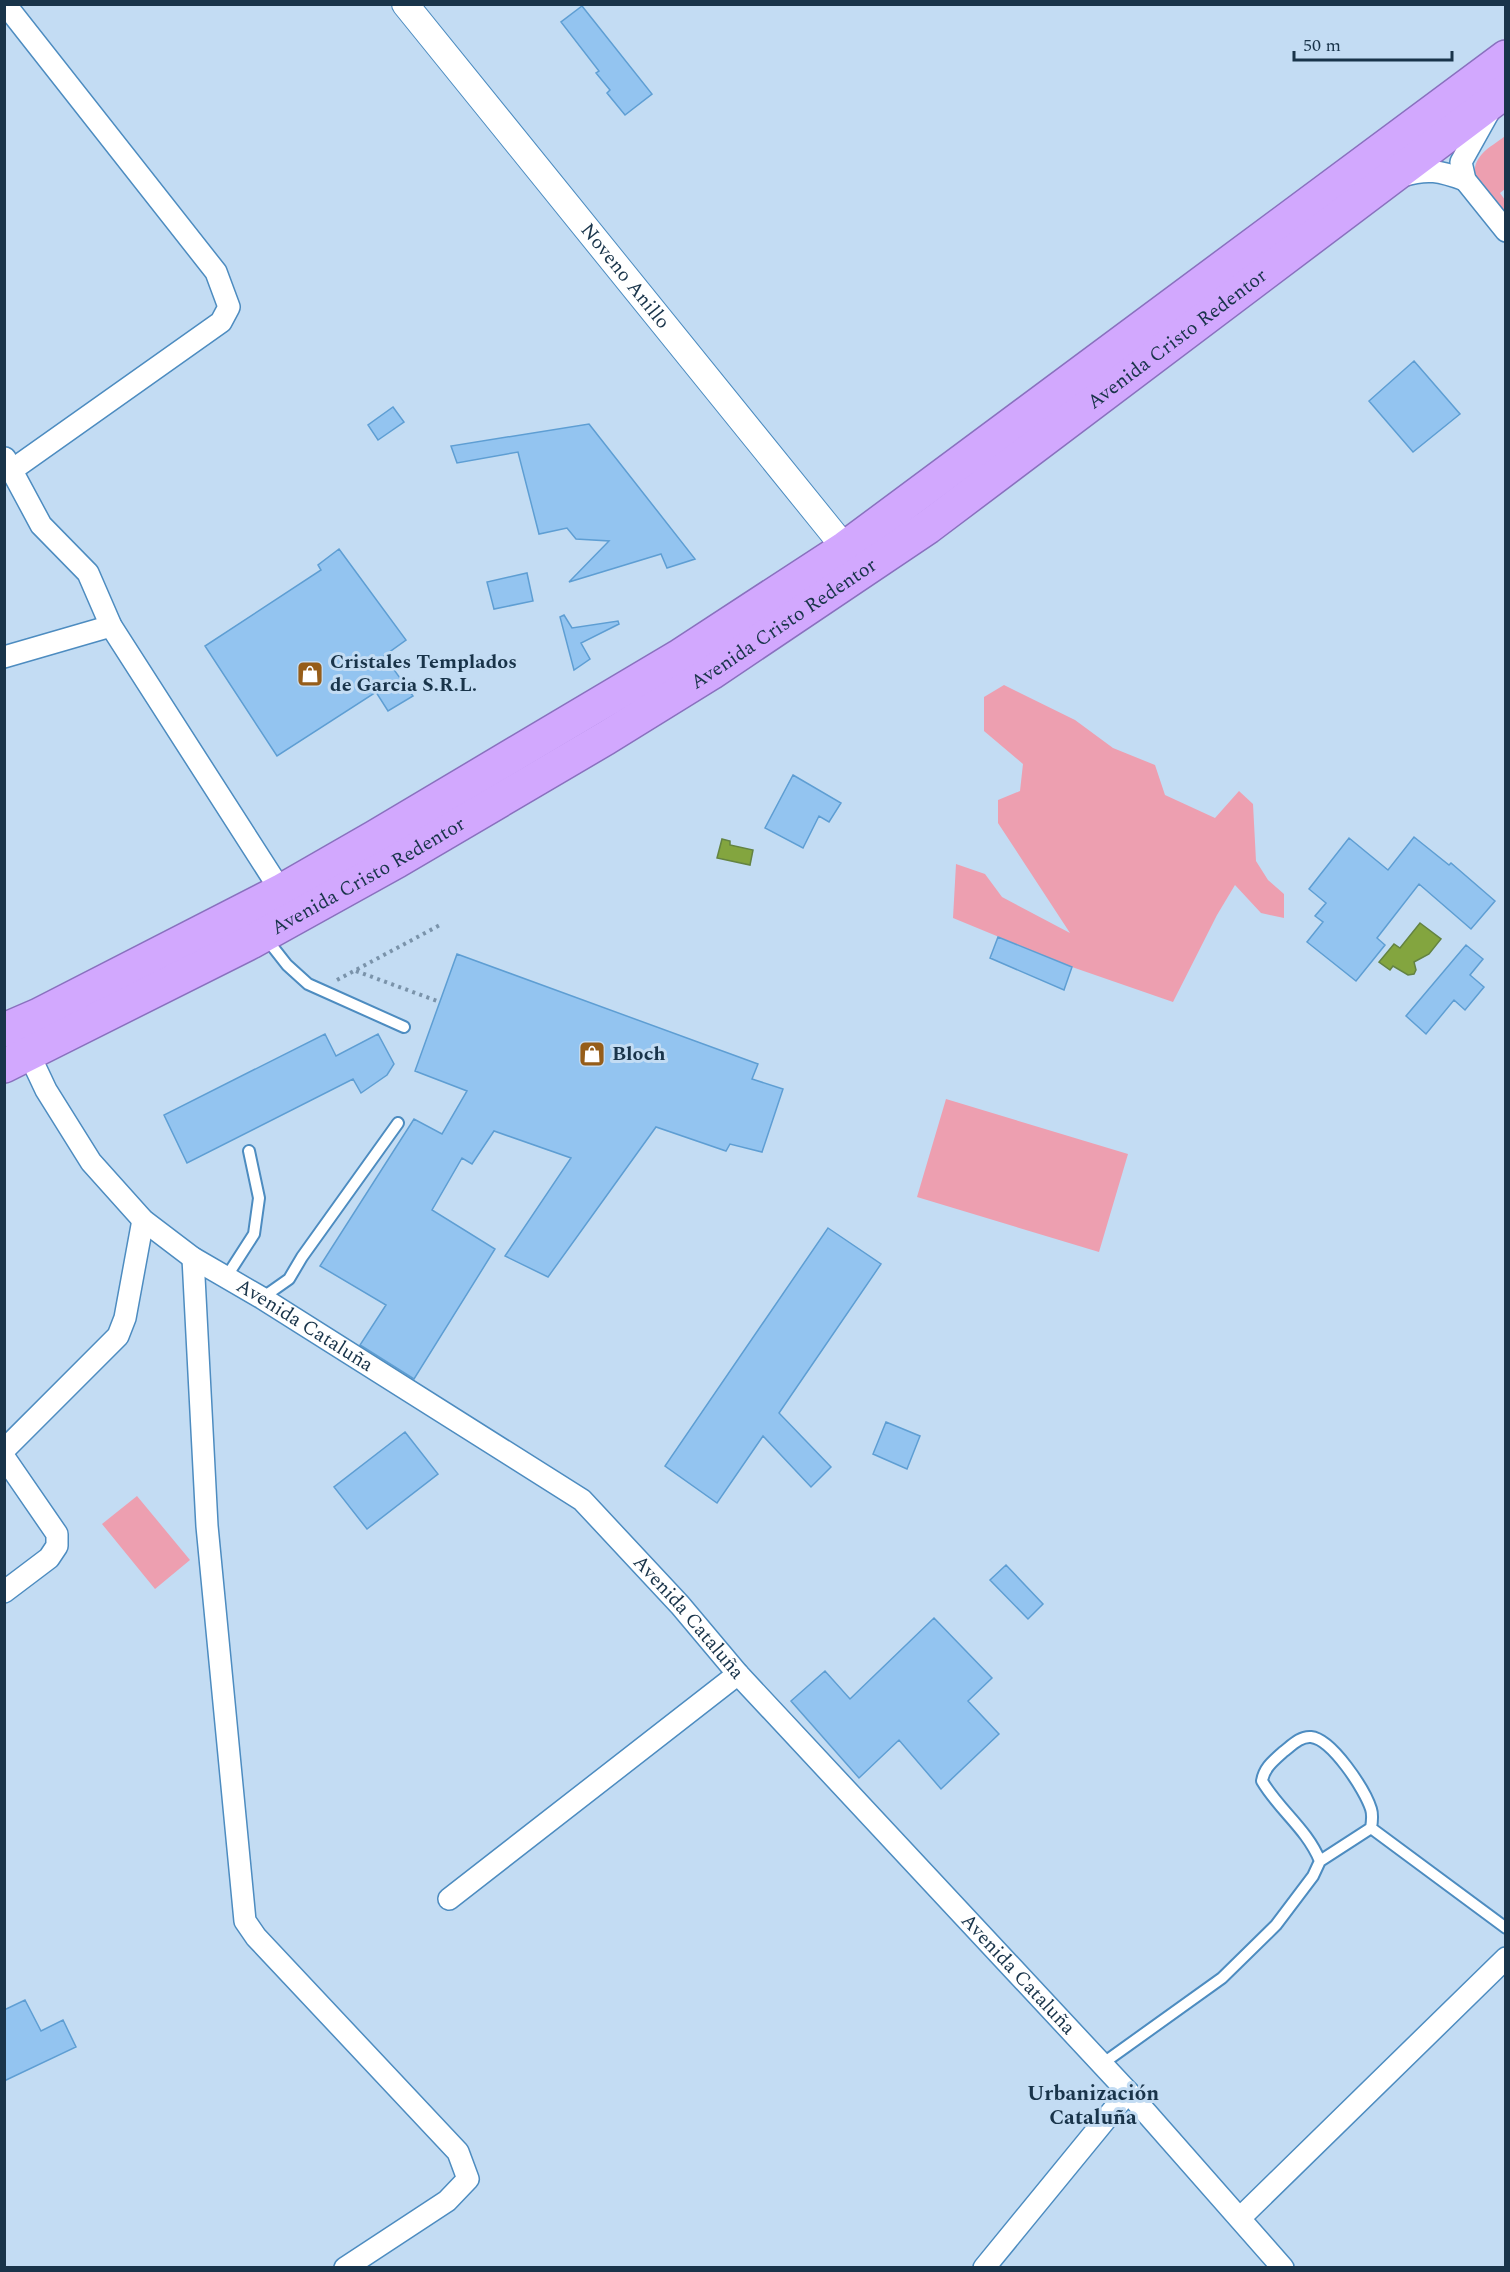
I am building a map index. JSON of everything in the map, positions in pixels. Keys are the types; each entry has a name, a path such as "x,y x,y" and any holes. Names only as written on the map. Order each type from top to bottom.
{"highway":[{"name":"Avenida Cristo Redentor","path":"4,1030 39,1015 281,891 678,657 844,548 1506,57"},
{"name":"Avenida Cristo Redentor","path":"17,1060 263,935 397,861 606,738 824,599 928,527 1502,93"}],"street":[{"path":"5,4 216,272 229,307 221,322 8,464 41,525 88,573 111,626 281,891"},
{"name":"Noveno Anillo","path":"405,4 844,548"},
{"path":"1502,93 1461,162 1465,180 1506,231"},
{"path":"1385,181 1423,170 1438,171 1465,180"},
{"path":"4,657 111,626"},
{"name":"Avenida Cataluña","path":"17,1060 46,1090 91,1162 143,1220 193,1258 227,1276 582,1500 680,1605 738,1674 1128,2092 1283,2268"},
{"path":"4,1450 118,1336 125,1318 143,1220"},
{"path":"193,1258 207,1526 244,1921 256,1937 458,2152 468,2179 447,2201 345,2268"},
{"path":"4,1458 57,1534 57,1546 49,1558 4,1592"},
{"path":"448,1899 738,1674"},
{"path":"1240,2218 1506,1958"},
{"path":"984,2268 1128,2092"}],"lane":[{"path":"263,935 287,965 308,984 404,1027"},
{"path":"262,1298 289,1279 302,1257 398,1123"},
{"path":"227,1276 254,1234 259,1198 249,1150"},
{"path":"1320,1861 1309,1838 1262,1781 1264,1770 1299,1740 1308,1737 1317,1738 1338,1756 1361,1785 1372,1811 1371,1828"},
{"path":"1102,2064 1222,1978 1276,1925 1313,1876 1320,1861 1371,1828"},
{"path":"1371,1828 1506,1928"}],"path":[{"path":"320,990 440,925"},
{"path":"356,970 440,1002"}],"shaded area":[{"path":"1505,136 1505,189 1500,193 1505,200 1505,218 1480,188 1475,171 1476,163 1482,154"},
{"path":"1004,685 1075,720 1113,748 1155,765 1165,795 1215,818 1239,791 1253,804 1256,861 1268,880 1284,894 1284,918 1261,913 1235,885 1217,915 1173,1002 1072,967 953,918 956,864 985,874 1002,897 1070,933 998,823 998,800 1020,791 1023,764 984,731 984,697"},
{"path":"722,839 730,841 730,845 753,850 750,865 717,858"},
{"path":"1420,923 1441,939 1429,954 1414,962 1416,970 1414,974 1408,975 1393,966 1390,970 1379,962 1394,944 1400,948"},
{"path":"946,1099 1128,1154 1099,1252 917,1197"},
{"path":"137,1496 190,1560 155,1589 102,1524"}],"building":[{"path":"582,6 652,94 625,115 607,93 610,90 596,73 599,71 561,22"},
{"path":"1414,361 1460,414 1413,452 1369,401"},
{"path":"393,407 404,422 378,440 368,425"},
{"path":"589,424 695,559 667,568 661,554 569,582 609,541 576,539 567,528 539,534 518,452 457,463 451,446"},
{"name":"Cristales Templados de Garcia S.R.L.","path":"339,549 406,640 384,656 413,696 388,711 376,692 277,756 205,646 321,570 318,565"},
{"path":"527,573 533,601 494,609 487,582"},
{"path":"564,615 572,628 618,621 619,624 581,643 590,659 574,670 560,617"},
{"path":"793,775 841,803 829,822 819,816 803,848 765,828"},
{"path":"1414,837 1449,865 1451,863 1495,901 1471,929 1419,884 1377,938 1385,945 1356,981 1307,942 1323,922 1315,916 1326,903 1309,889 1349,838 1388,870"},
{"path":"998,937 1072,967 1064,990 990,958"},
{"path":"1466,945 1483,959 1470,975 1484,987 1465,1010 1454,1000 1426,1034 1406,1016"},
{"path":"457,954 758,1064 752,1079 783,1089 762,1152 730,1144 726,1151 656,1127 548,1277 505,1256 571,1158 494,1131 472,1164 462,1158 432,1210 495,1249 414,1379 360,1345 386,1305 320,1266 414,1119 442,1134 467,1091 415,1071"},
{"path":"325,1034 336,1056 378,1034 394,1064 387,1075 361,1093 353,1079 187,1163 164,1115"},
{"path":"828,1228 881,1264 779,1413 831,1467 811,1487 763,1436 717,1503 665,1466"},
{"path":"886,1422 920,1436 907,1469 873,1454"},
{"path":"405,1432 438,1474 367,1529 334,1487"},
{"path":"1006,1565 1043,1604 1028,1619 990,1580"},
{"path":"934,1618 992,1678 968,1701 999,1734 941,1789 899,1740 859,1778 791,1701 825,1671 850,1699"},
{"path":"25,2000 41,2031 63,2020 76,2047 4,2081 4,2010"}],"place":[{"name":"Cristales Templados de Garcia S.R.L.","path":"310,674"},
{"name":"Bloch","path":"592,1054"}],"district":[{"name":"Urbanización Cataluña","path":"1093,2106"}]}
